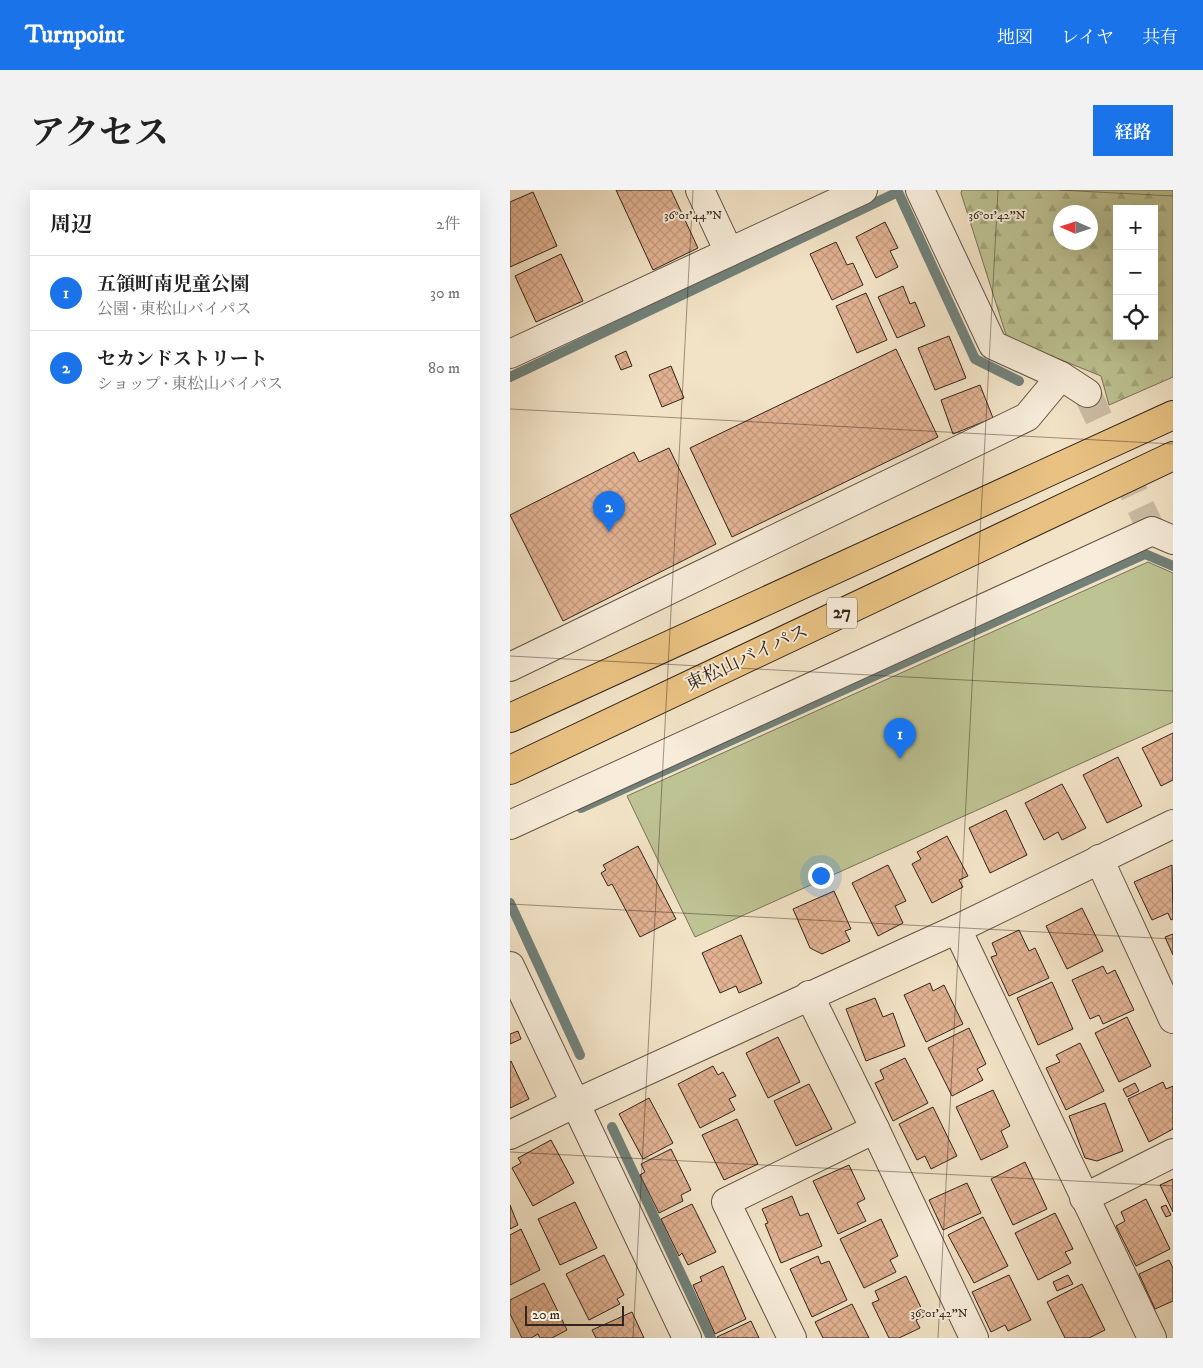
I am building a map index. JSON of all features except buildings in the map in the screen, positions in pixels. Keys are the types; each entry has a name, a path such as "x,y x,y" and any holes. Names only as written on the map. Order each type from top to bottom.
{"main road":[{"name":"27","path":"510,718 1173,415"},
{"name":"東松山バイパス","path":"510,770 1173,456"}],"street":[{"path":"700,190 729,252"},
{"path":"510,354 863,190"},
{"path":"920,190 993,345 1061,376 1088,393"},
{"path":"510,667 1028,417 1061,376"},
{"path":"510,825 1152,531 1173,540"},
{"path":"510,1135 810,995 957,929 1173,824"},
{"path":"1099,859 1173,1019"},
{"path":"957,929 1152,1338"},
{"path":"510,966 687,1338"},
{"path":"810,995 974,1338"},
{"path":"792,1338 726,1202 875,1129"},
{"path":"1084,1198 1173,1153"}],"green space":[{"path":"962,190 1173,190 1173,377 1109,405 1101,376 1007,338 961,193"},
{"path":"1148,562 1173,573 1173,722 695,937 627,796"}],"waterway":[{"path":"510,377 898,192 975,359 1019,381"},
{"path":"581,808 1145,554 1173,566"},
{"path":"510,903 580,1055"},
{"path":"612,1127 711,1338"}],"tunnel":[{"path":"1087,393 1152,531"}],"place":[{"name":"セカンドストリート","path":"609,532"},
{"name":"五領町南児童公園","path":"900,759"}]}
